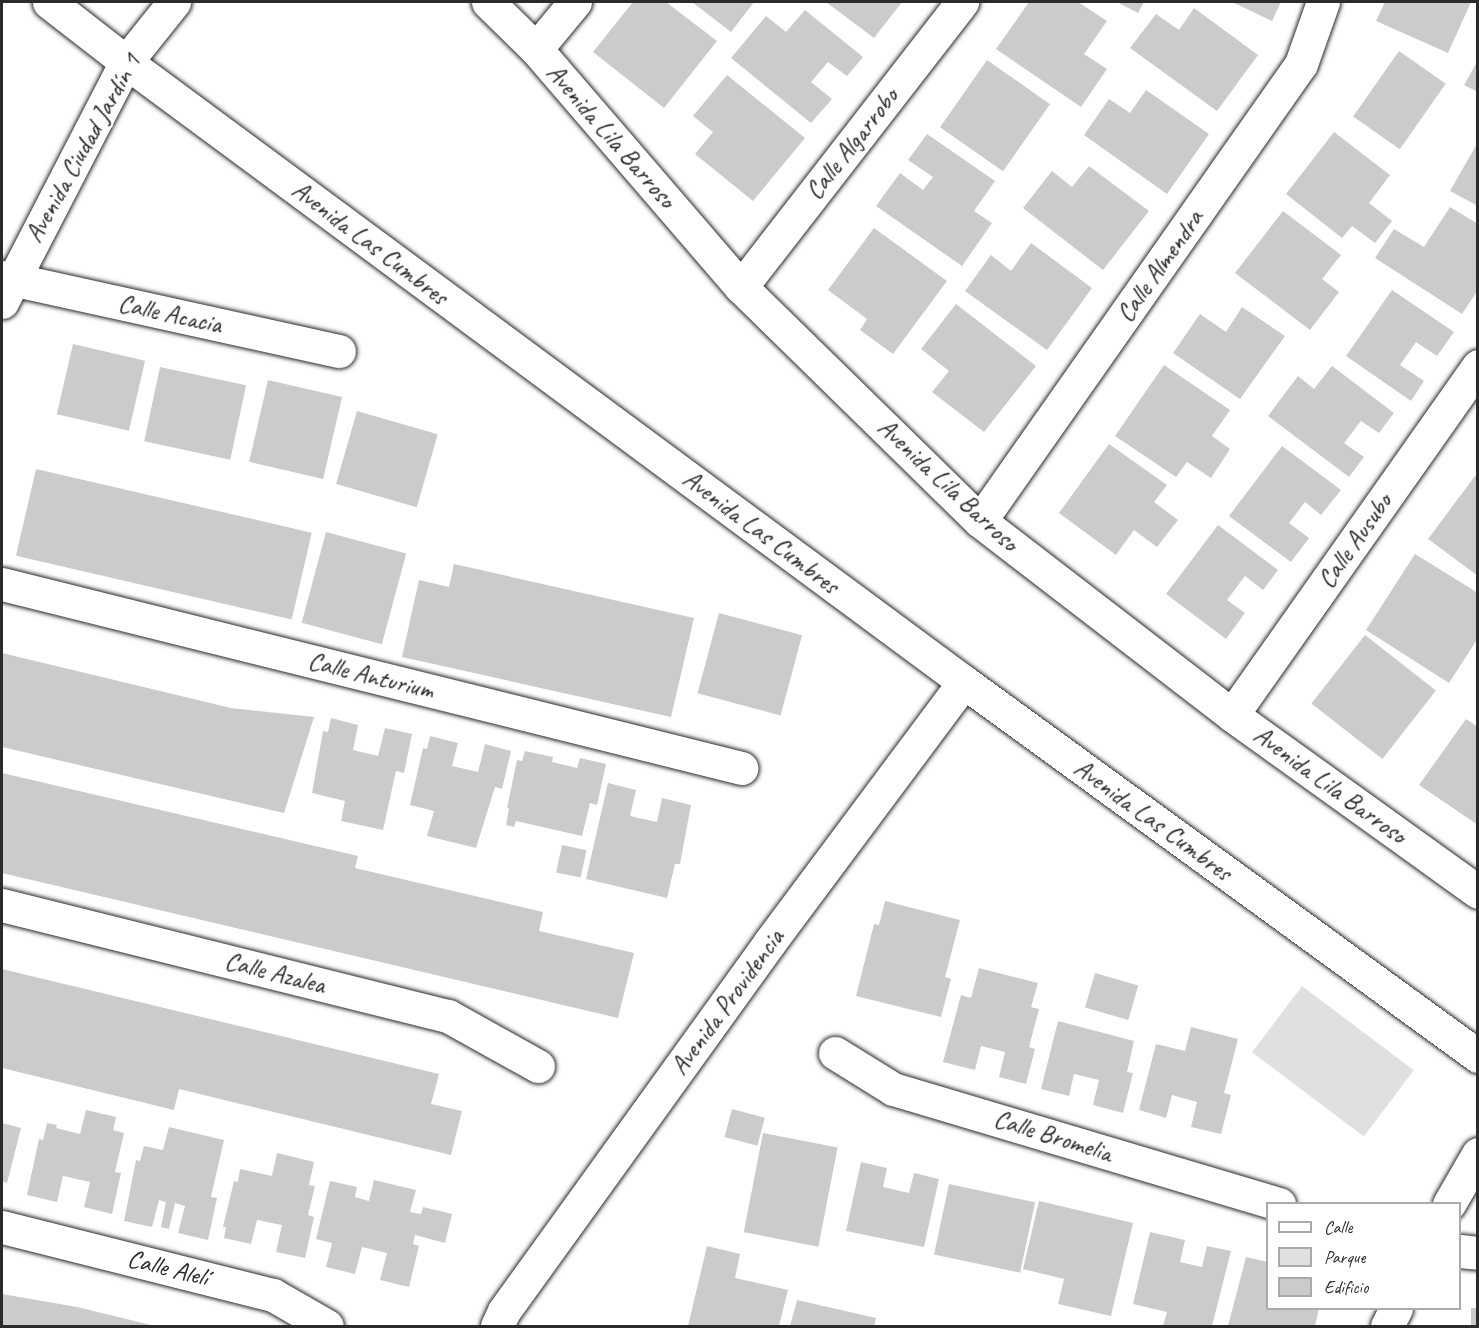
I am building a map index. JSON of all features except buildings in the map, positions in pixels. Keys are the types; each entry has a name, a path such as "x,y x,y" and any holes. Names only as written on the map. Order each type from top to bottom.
{"street":[{"name":"Avenida Las Cumbres","path":"49,2 126,62 964,682 1478,1056"},
{"name":"Avenida Ciudad Jardín 1","path":"5,286 126,62 174,2"},
{"name":"Avenida Lila Barroso","path":"488,2 536,50 741,287 980,521 1232,715 1475,884"},
{"path":"536,50 575,2"},
{"name":"Calle Algarrobo","path":"741,287 962,2"},
{"name":"Calle Almendra","path":"980,521 1301,64 1323,2"},
{"name":"Calle Acacia","path":"5,286 339,351"},
{"name":"Calle Ausubo","path":"1232,715 1478,366"},
{"name":"Calle Anturium","path":"2,584 741,768"},
{"name":"Avenida Providencia","path":"497,1326 504,1311 770,942 964,682"},
{"name":"Calle Azalea","path":"2,905 448,1016 538,1066"},
{"name":"Calle Bromelia","path":"835,1053 893,1089 1276,1202"},
{"path":"1450,1202 1478,1154"},
{"name":"Calle Alelí","path":"2,1227 273,1295 327,1326"},
{"path":"1461,1251 1478,1253"},
{"path":"1387,1326 1395,1310"}],"green space":[{"path":"1302,986 1414,1070 1364,1137 1252,1052"}]}
